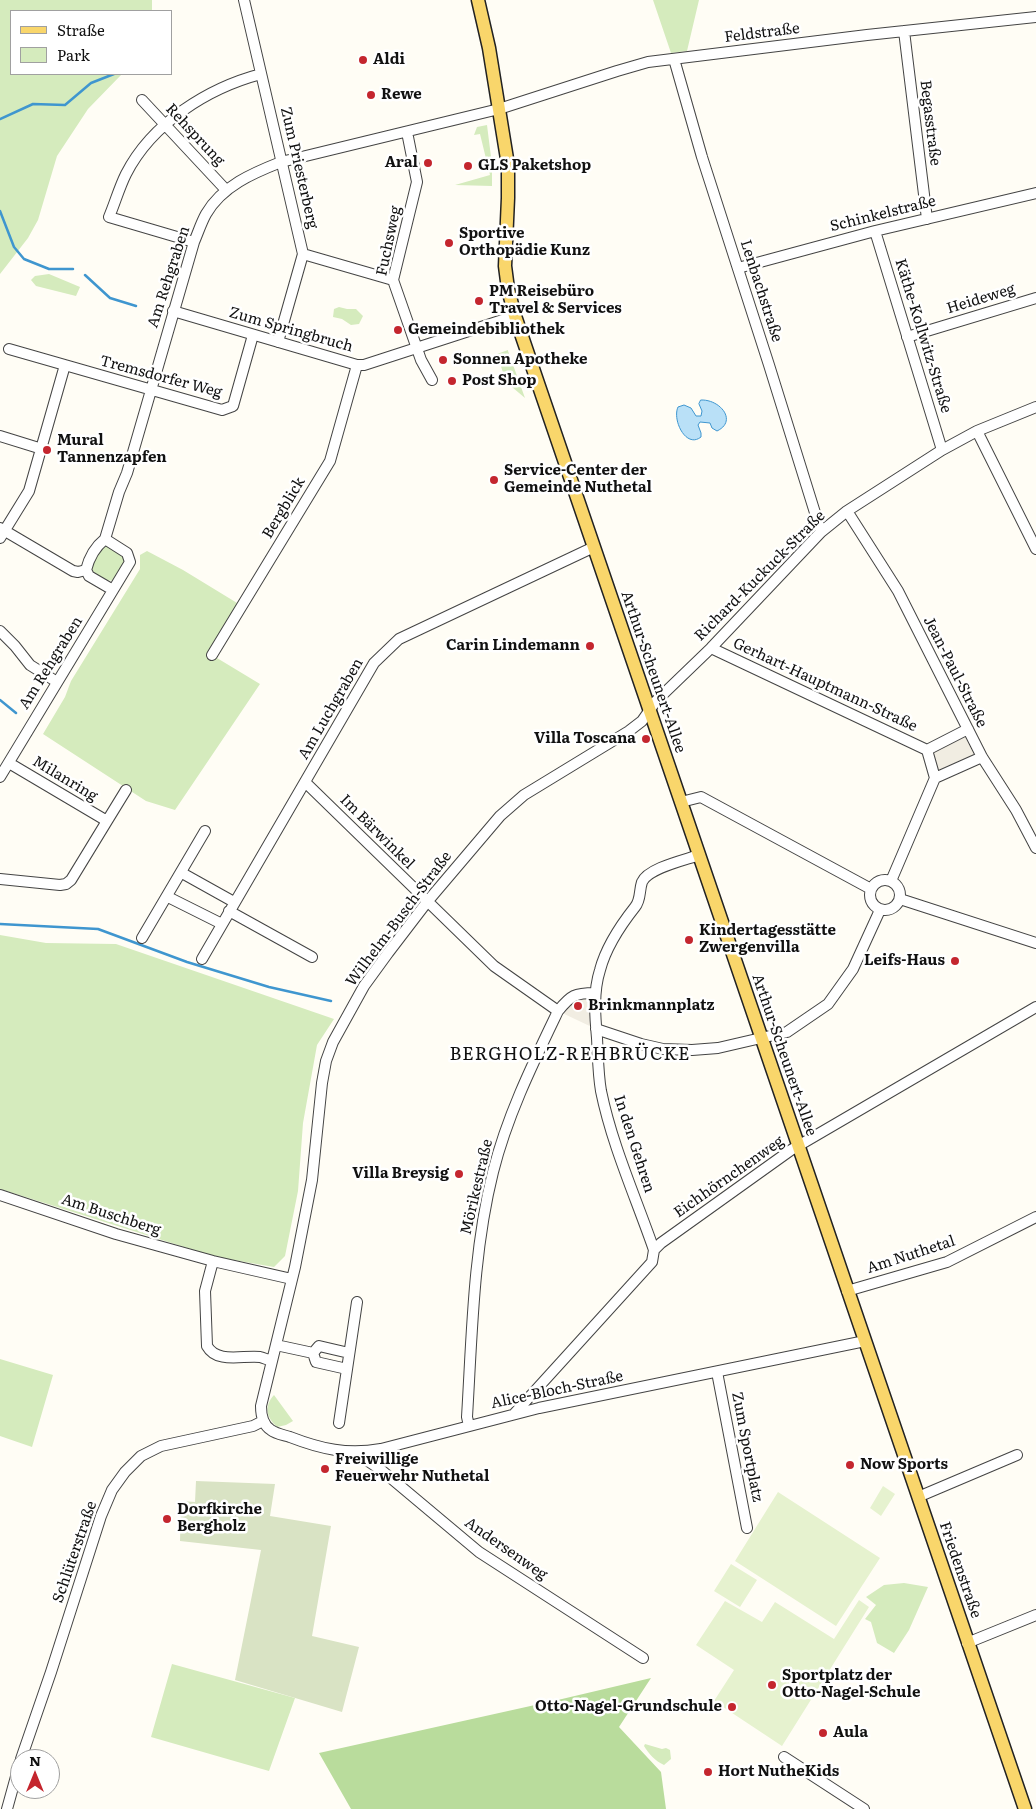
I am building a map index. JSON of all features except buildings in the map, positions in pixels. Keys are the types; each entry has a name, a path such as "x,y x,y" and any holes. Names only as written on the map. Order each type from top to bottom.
{"main road":[{"name":"Arthur-Scheunert-Allee","path":"478,0 489,48 508,164 506,266 508,289 515,316 865,1341"},
{"name":"Friedenstraße","path":"865,1341 1025,1809"}],"street":[{"name":"Zum Priesterberg","path":"244,0 303,254 278,342"},
{"name":"Feldstraße","path":"499,109 625,68 674,59 1036,17"},
{"name":"Begasstraße","path":"904,31 928,218"},
{"name":"Lenbachstraße","path":"674,59 702,157 820,532"},
{"path":"194,242 109,218 126,174 144,148 166,125 198,100 242,79 261,74"},
{"name":"Rehsprung","path":"142,100 226,190"},
{"name":"Am Rehgraben","path":"86,570 88,561 99,544 105,539 151,391 194,242 207,212 226,190 250,174 281,162 499,109"},
{"name":"Fuchsweg","path":"407,132 417,182 393,280 417,349 432,380"},
{"name":"Schinkelstraße","path":"738,268 875,231 1036,193"},
{"name":"Käthe-Kollwitz-Straße","path":"875,231 942,450"},
{"path":"303,254 393,280"},
{"name":"Heideweg","path":"907,338 1036,298"},
{"name":"Zum Springbruch","path":"173,311 357,365 370,365 515,316"},
{"name":"Tremsdorfer Weg","path":"9,349 222,410 233,406 254,335"},
{"path":"65,365 29,491 1,532 73,571 86,570 89,576 113,590"},
{"name":"Bergblick","path":"212,655 330,461 357,365"},
{"name":"Richard-Kuckuck-Straße","path":"650,711 661,696 711,648 820,532 847,511 942,450 977,432 1036,407"},
{"path":"977,432 1036,549"},
{"path":"0,436 42,448"},
{"name":"Jean-Paul-Straße","path":"847,511 898,591 982,758 1016,810 1036,848"},
{"name":"Am Rehgraben","path":"0,777 130,562 127,553 105,539"},
{"name":"Am Luchgraben","path":"202,959 374,663 399,638 594,547"},
{"path":"0,631 30,665 57,682"},
{"name":"Gerhart-Hauptmann-Straße","path":"711,648 927,750 935,778"},
{"name":"Wilhelm-Busch-Straße","path":"263,1421 261,1406 292,1279 312,1180 326,1061 333,1042 364,986 427,902 500,816 524,795 629,731 642,721 650,711"},
{"name":"Gerhart-Hauptmann-Straße","path":"927,750 968,730"},
{"path":"891,881 935,778 982,758"},
{"name":"Milanring","path":"9,763 107,821"},
{"name":"Im Bärwinkel","path":"305,782 494,966 558,1011"},
{"name":"Milanring","path":"0,879 66,884 71,880 126,790"},
{"path":"681,802 701,797 871,889"},
{"path":"142,938 206,831"},
{"name":"In den Gehren","path":"654,1250 610,1128 600,1084 595,993 600,969 612,941 626,916 636,906 640,898 642,881 651,872 700,855"},
{"path":"182,873 234,902"},
{"path":"880,881 891,881 899,888 900,899 898,905 886,911 880,910 871,902 871,889 880,881"},
{"path":"168,897 222,924"},
{"path":"900,899 1036,942"},
{"path":"596,1029 641,1044 673,1050 718,1048 786,1032 828,1004 853,969 880,910"},
{"path":"229,911 312,957"},
{"name":"Mörikestraße","path":"469,1426 467,1417 480,1234 493,1172 506,1127 558,1011 565,1002 578,993 595,993"},
{"name":"Eichhörnchenweg","path":"514,1414 652,1262 654,1250 798,1146 1036,1007"},
{"name":"Am Buschberg","path":"0,1195 116,1234 213,1261 292,1279"},
{"name":"Am Nuthetal","path":"847,1291 947,1262 1036,1217"},
{"path":"213,1261 205,1291 207,1346 210,1351 220,1356 260,1357 272,1361"},
{"path":"339,1424 357,1302"},
{"name":"Alice-Bloch-Straße","path":"263,1421 272,1431 309,1445 360,1453 514,1414 865,1341"},
{"path":"276,1345 313,1353"},
{"path":"313,1353 319,1346 349,1352"},
{"path":"313,1353 316,1362 347,1368"},
{"name":"Zum Sportplatz","path":"717,1372 747,1528"},
{"name":"Schlüterstraße","path":"24,1749 101,1516 112,1490 125,1472 141,1456 161,1446 253,1426 263,1421"},
{"name":"Andersenweg","path":"360,1453 480,1552 643,1658"},
{"path":"918,1497 1017,1455"},
{"path":"967,1643 1036,1616"},
{"path":"784,1757 864,1809"}],"green space":[{"path":"0,0 152,0 152,10 10,10 10,75 121,75 88,109 57,156 38,220 28,238 0,274"},
{"path":"653,0 699,0 687,51 671,53"},
{"path":"487,125 492,165 492,186 455,185 490,175 480,134 474,135 477,127"},
{"path":"49,274 80,287 76,296 36,286 31,280 35,276"},
{"path":"339,307 356,309 363,316 359,324 351,325 342,319 333,317 334,309"},
{"path":"508,350 525,398 506,382 497,354"},
{"path":"106,546 117,550 126,560 115,580 105,579 95,573 92,568 96,557"},
{"path":"147,551 183,570 242,606 212,655 260,684 175,810 146,801 43,734 65,697 71,681 140,569 140,555"},
{"path":"0,935 46,943 116,944 334,1019 317,1045 303,1123 298,1191 285,1256 274,1267 216,1257 0,1189"},
{"path":"0,1359 53,1375 32,1447 0,1436"},
{"path":"274,1395 293,1421 286,1425 277,1427 270,1419 268,1407"},
{"path":"196,1481 275,1484 270,1516 331,1526 312,1636 359,1647 342,1712 235,1680 261,1550 180,1541 181,1501 195,1502"},
{"path":"883,1486 895,1494 881,1516 870,1508"},
{"path":"778,1492 880,1558 836,1626 735,1561"},
{"path":"731,1564 757,1580 740,1607 714,1591"},
{"path":"904,1583 928,1587 909,1630 894,1653 877,1643 871,1622 865,1619 876,1605 866,1597 884,1585"},
{"name":"Sportplatz der Otto-Nagel-Schule","path":"859,1600 869,1607 782,1746 714,1701 734,1670 696,1645 725,1601 762,1622 775,1602 834,1639"},
{"path":"172,1664 295,1698 269,1771 151,1737"},
{"path":"651,1678 619,1727 661,1772 666,1809 351,1809 319,1753 562,1699"},
{"path":"645,1744 670,1750 671,1759 664,1765 650,1754 644,1746"}],"shaded area":[{"path":"968,729 982,757 935,778 927,750"},
{"name":"Brinkmannplatz","path":"595,993 596,1029 558,1011 565,1002"}],"water":[{"path":"701,400 714,403 720,407 724,411 726,422 717,431 712,428 710,423 700,422 698,425 701,437 695,440 690,439 679,425 677,419 678,407 684,405 691,408 696,416 701,416 702,411 699,404"}],"waterway":[{"path":"0,119 33,104 65,105 91,83 111,75"},
{"path":"0,211 14,247 24,259 49,269 73,269"},
{"path":"85,275 110,298 136,306"},
{"path":"0,700 16,713"},
{"path":"0,924 98,929 187,962 269,987 331,1001"}],"place":[{"name":"Aldi","path":"363,60"},
{"name":"Rewe","path":"371,95"},
{"name":"Aral","path":"428,163"},
{"name":"GLS Paketshop","path":"468,166"},
{"name":"Sportive Orthopädie Kunz","path":"449,243"},
{"name":"PM Reisebüro Travel & Services","path":"479,301"},
{"name":"Gemeindebibliothek","path":"398,330"},
{"name":"Sonnen Apotheke","path":"443,360"},
{"name":"Post Shop","path":"452,381"},
{"name":"Mural Tannenzapfen","path":"47,450"},
{"name":"Service-Center der Gemeinde Nuthetal","path":"494,480"},
{"name":"Carin Lindemann","path":"590,646"},
{"name":"Villa Toscana","path":"646,739"},
{"name":"Kindertagesstätte Zwergenvilla","path":"689,940"},
{"name":"Leifs-Haus","path":"955,961"},
{"name":"Brinkmannplatz","path":"578,1006"},
{"name":"Villa Breysig","path":"459,1174"},
{"name":"Now Sports","path":"850,1465"},
{"name":"Freiwillige Feuerwehr Nuthetal","path":"325,1469"},
{"name":"Dorfkirche Bergholz","path":"167,1519"},
{"name":"Sportplatz der Otto-Nagel-Schule","path":"772,1685"},
{"name":"Otto-Nagel-Grundschule","path":"732,1707"},
{"name":"Aula","path":"823,1733"},
{"name":"Hort NutheKids","path":"708,1772"}],"district":[{"name":"BERGHOLZ-REHBRÜCKE","path":"570,1055"}]}
